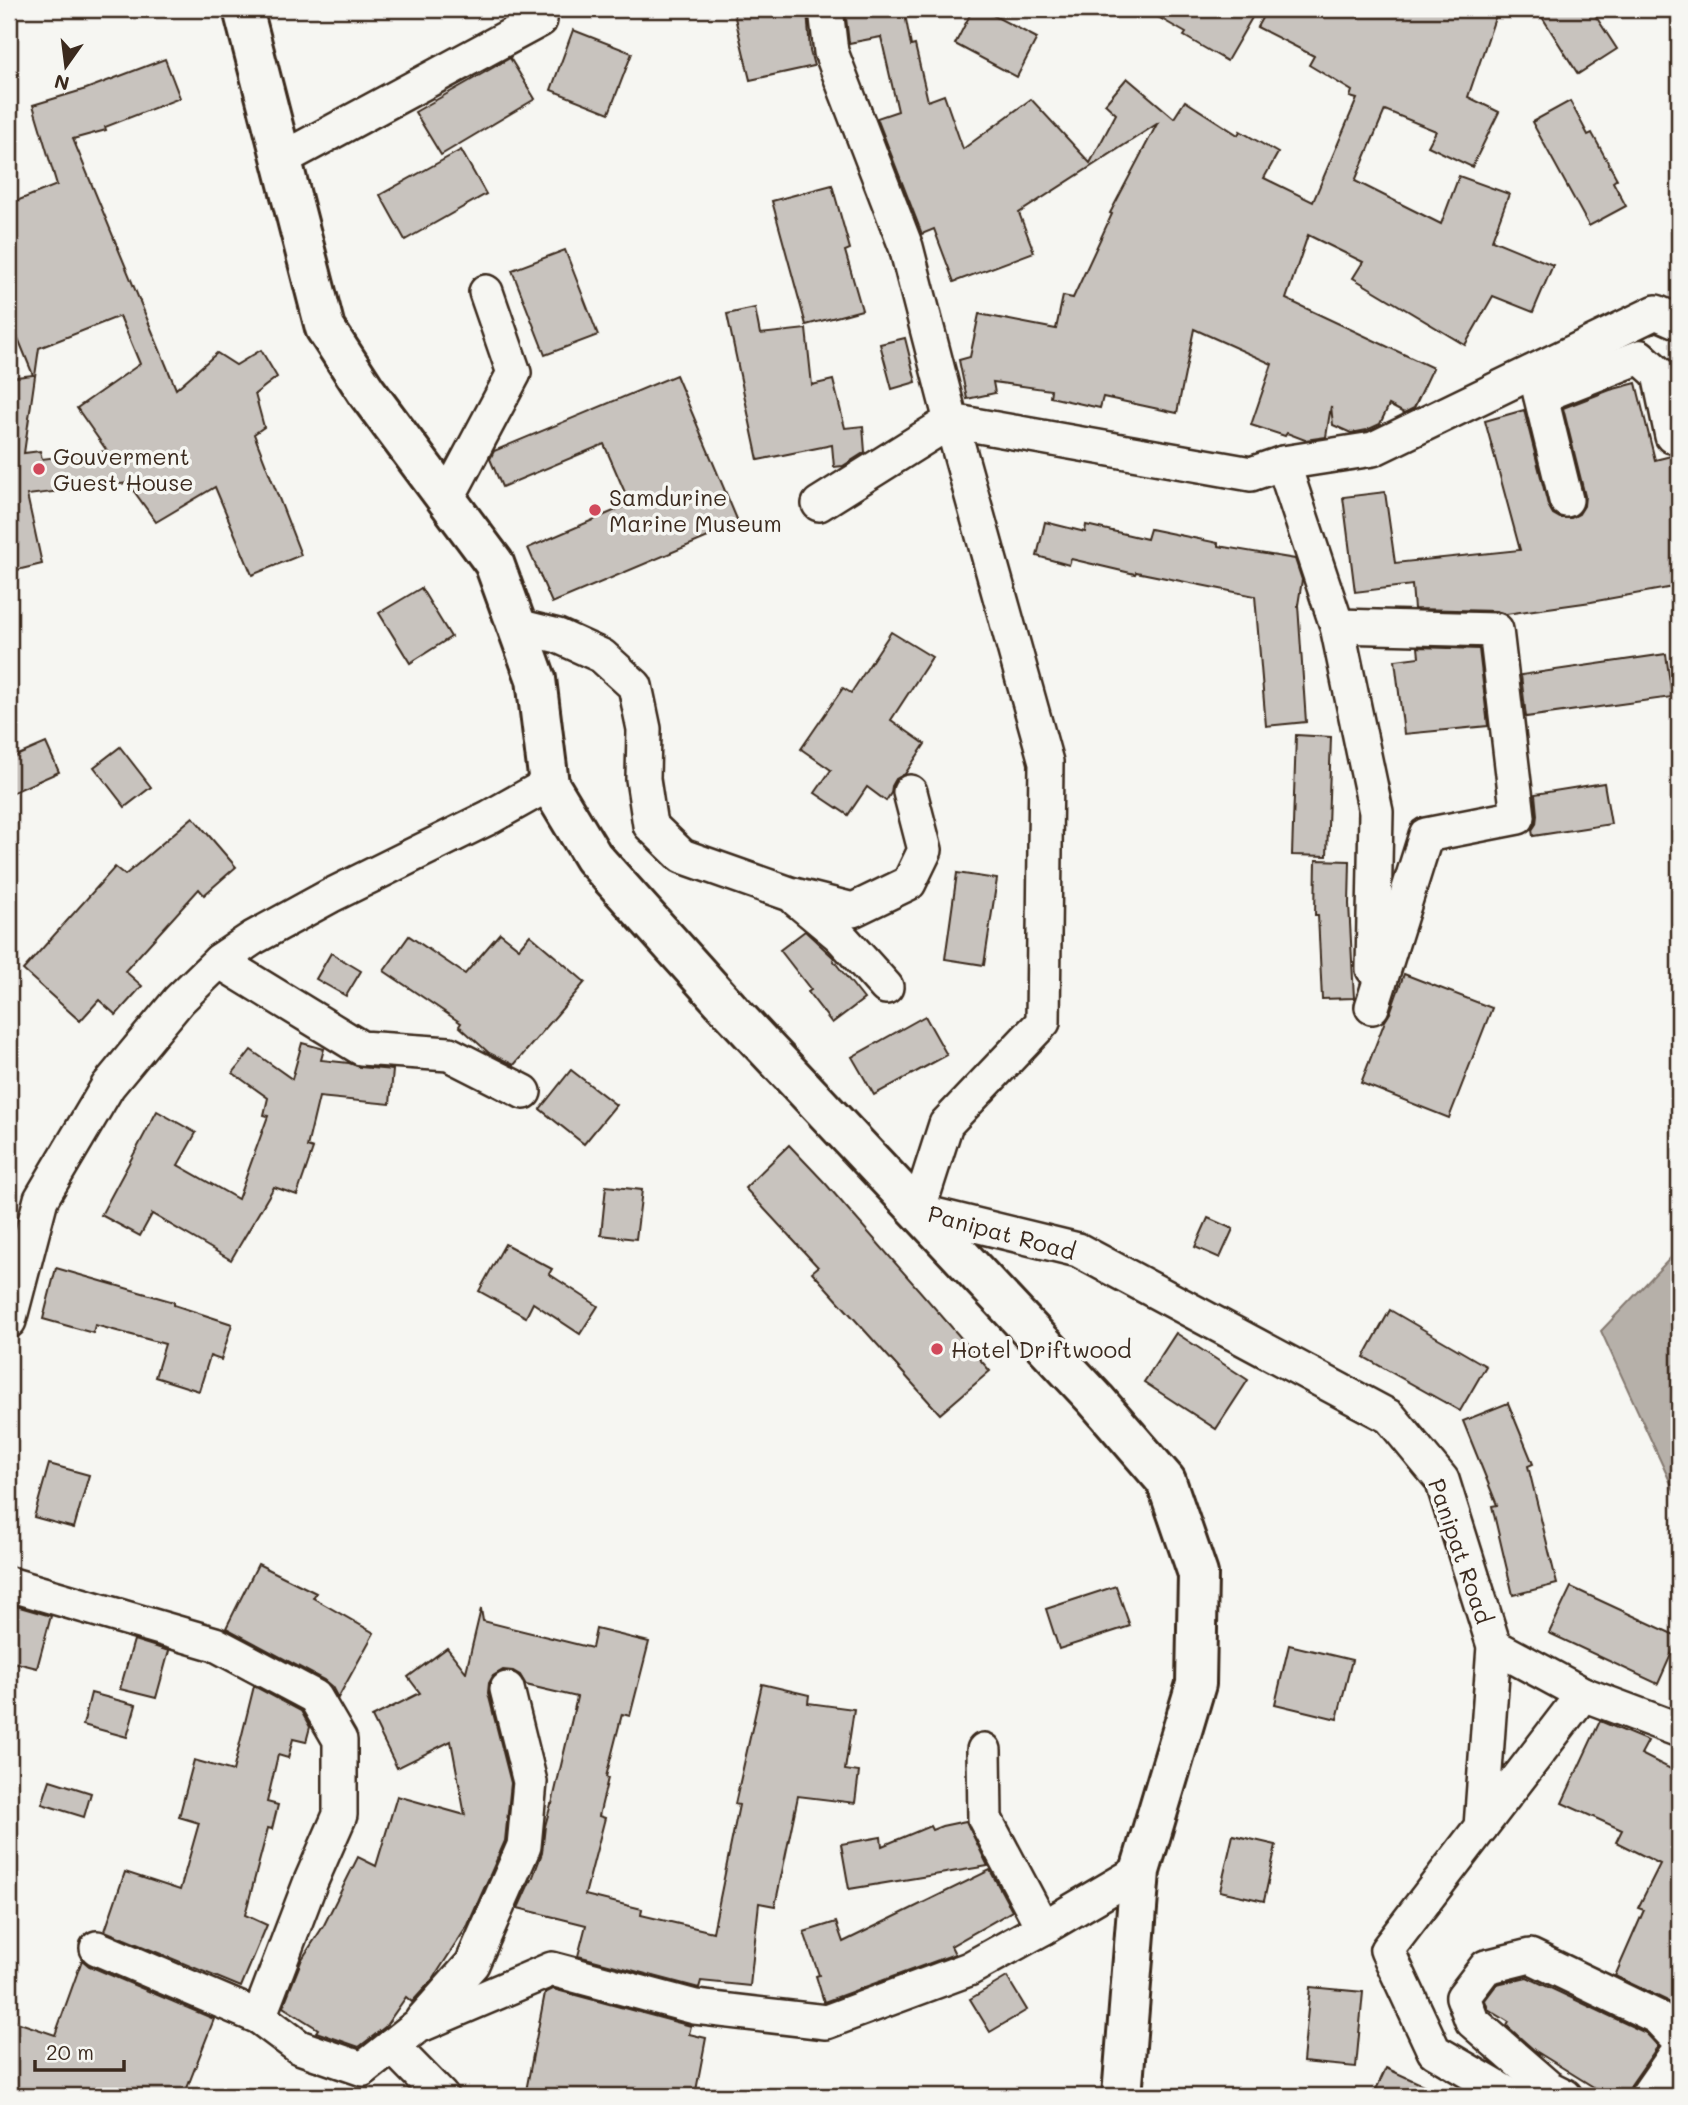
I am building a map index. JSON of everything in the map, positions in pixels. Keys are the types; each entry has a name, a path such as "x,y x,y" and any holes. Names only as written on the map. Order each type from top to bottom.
{"highway":[{"path":"243,9 325,328 366,391 494,563 536,679 549,784 593,857 732,1012 1096,1400 1166,1481 1198,1574 1196,1684 1140,1871 1122,2096"}],"street":[{"path":"282,159 540,20 541,9"},
{"path":"826,9 831,52 906,247 951,421"},
{"path":"447,499 514,373 486,292"},
{"path":"1538,383 1656,312 1679,322"},
{"path":"819,504 951,421 1251,474 1283,463 1373,449 1538,383 1640,357 1659,374 1672,436"},
{"path":"1538,383 1566,500"},
{"name":"Panipat Road","path":"951,421 1046,762 1043,1022 946,1124 918,1210 1078,1250 1390,1417 1442,1480 1494,1646 1481,1827"},
{"path":"1283,463 1337,626 1376,812 1373,1007 1426,835 1518,817 1496,629 1337,626"},
{"path":"517,626 558,636 602,656 635,686 644,729 643,779 650,825 682,856 790,894 853,910 909,883 925,850 910,792"},
{"path":"9,1321 41,1199 108,1086 180,1000 219,961 253,938 330,896 490,817 549,784"},
{"path":"790,894 839,935 886,987"},
{"path":"219,961 361,1048 449,1054 524,1092"},
{"path":"9,1584 215,1644 315,1697 340,1740 340,1815 310,1881 260,2017"},
{"path":"1494,1646 1583,1694 1679,1730"},
{"path":"97,1948 260,2017 299,2048 363,2070 404,2036 472,1964 524,1846 530,1782 507,1689"},
{"path":"1511,2096 1434,2051 1387,1950 1583,1694"},
{"path":"984,1750 985,1819 1043,1928"},
{"path":"404,2036 552,1969 695,2007 826,2022 968,1969 1140,1871"},
{"path":"1552,2094 1472,2021 1462,1997 1486,1967 1530,1956 1657,2017 1679,2040"},
{"path":"404,2036 441,2096"},
{"path":"1647,2096 1679,2050"}],"shaded area":[{"path":"1679,1249 1679,1501 1601,1331"}],"building":[{"path":"733,9 807,9 810,51 814,66 750,80"},
{"path":"845,9 904,9 911,46 915,45 928,101 944,95 963,149 1031,99 1090,163 1116,114 1105,104 1127,78 1174,118 1185,101 1238,135 1240,131 1278,153 1264,178 1313,202 1357,99 1350,97 1352,91 1309,65 1314,56 1257,27 1267,9 1477,9 1496,15 1468,97 1499,112 1472,167 1428,146 1436,131 1385,110 1355,181 1441,224 1459,176 1509,194 1492,240 1553,265 1533,312 1493,296 1465,345 1353,278 1363,262 1308,235 1286,299 1433,368 1414,408 1404,413 1389,405 1380,424 1367,430 1351,433 1333,425 1331,406 1326,437 1305,440 1251,425 1272,364 1194,329 1177,413 1103,397 1100,408 1050,397 1051,390 993,382 995,393 967,399 959,360 970,357 979,314 1056,329 1063,296 1073,298 1112,214 1110,213 1157,124 1019,213 1034,252 954,282 934,229 922,234 877,118 898,111 881,37 849,43"},
{"path":"973,9 981,9 1037,38 1017,77 955,44"},
{"path":"1144,9 1257,9 1227,61"},
{"path":"1537,9 1591,9 1617,49 1578,74"},
{"path":"573,30 632,53 609,113 551,90"},
{"path":"510,58 535,99 441,155 415,112"},
{"path":"165,59 180,98 105,127 106,130 73,139 176,389 217,353 236,365 261,350 277,377 255,394 264,427 254,434 301,555 252,575 215,487 156,522 128,483 27,495 42,564 9,572 9,378 33,375 9,316 9,204 57,185 33,105 86,89","holes":["120,316 140,364 77,408 107,451 42,459 40,451 24,453 39,348"]},
{"path":"1570,101 1588,135 1592,133 1617,179 1613,182 1626,206 1589,226 1532,122"},
{"path":"461,150 486,194 405,240 380,195"},
{"path":"832,185 850,249 845,251 862,310 806,325 772,201"},
{"path":"565,250 598,335 545,355 512,270"},
{"path":"755,308 760,334 806,329 812,385 833,380 845,428 863,426 865,452 843,466 834,467 832,445 758,460 727,314"},
{"path":"905,338 916,382 892,389 880,344"},
{"path":"676,375 739,524 552,603 528,548 630,504 604,444 502,487 490,459 494,451"},
{"path":"1636,383 1655,460 1679,454 1679,504 1671,506 1679,549 1679,586 1506,614 1496,611 1414,609 1412,585 1355,592 1343,497 1385,492 1395,563 1520,550 1485,421 1524,410 1548,505 1553,514 1560,518 1571,518 1579,514 1584,506 1585,496 1563,408"},
{"path":"1045,522 1085,532 1086,525 1147,539 1150,529 1218,543 1218,546 1295,559 1302,580 1298,605 1306,722 1266,726 1255,596 1071,559 1069,565 1037,556"},
{"path":"421,588 451,637 410,663 379,613"},
{"path":"891,632 932,657 891,720 925,744 905,774 896,779 886,801 867,787 848,815 815,793 831,770 801,749 843,688 851,693"},
{"path":"1418,647 1479,649 1488,726 1404,734 1395,660 1419,657"},
{"path":"1666,654 1672,697 1526,717 1521,675"},
{"path":"1296,735 1331,737 1327,856 1292,855"},
{"path":"46,743 59,772 9,794 9,759"},
{"path":"120,747 151,787 125,807 94,767"},
{"path":"1604,783 1611,824 1533,836 1532,830 1537,815 1535,794"},
{"path":"193,817 236,867 204,895 199,889 125,971 142,986 116,1015 99,1000 80,1021 23,970 115,867 125,875"},
{"path":"1316,860 1350,861 1349,904 1354,998 1322,999 1318,915 1315,915"},
{"path":"957,873 997,879 984,965 945,959"},
{"path":"805,931 834,958 864,999 832,1023 780,950"},
{"path":"500,933 519,948 530,935 585,982 514,1065 489,1053 459,1026 461,1023 384,971 409,936 465,974"},
{"path":"331,953 361,971 346,996 316,979"},
{"path":"1404,974 1492,1008 1449,1118 1361,1083"},
{"path":"925,1016 947,1055 874,1095 852,1057"},
{"path":"302,1043 324,1049 321,1060 393,1070 390,1104 319,1097 307,1147 313,1149 297,1195 274,1187 231,1260 152,1214 140,1236 101,1215 157,1111 196,1133 178,1165 238,1199 268,1116 264,1115 268,1098 233,1073 251,1050 292,1079"},
{"path":"571,1070 616,1105 584,1144 540,1109"},
{"path":"789,1145 990,1371 940,1414 812,1272 818,1267 745,1188"},
{"path":"606,1186 642,1190 636,1239 601,1235"},
{"path":"1208,1218 1233,1229 1220,1258 1195,1247"},
{"path":"505,1244 552,1269 549,1274 598,1306 580,1334 533,1303 526,1317 479,1291"},
{"path":"56,1268 174,1302 174,1305 232,1324 221,1360 210,1356 199,1391 155,1377 165,1344 95,1325 93,1333 43,1319"},
{"path":"1390,1310 1486,1366 1460,1411 1364,1357"},
{"path":"1176,1333 1248,1380 1216,1429 1144,1382"},
{"path":"1508,1403 1533,1464 1528,1466 1557,1584 1513,1595 1492,1506 1497,1505 1463,1421"},
{"path":"49,1464 89,1475 74,1528 34,1517"},
{"path":"258,1564 316,1593 313,1598 374,1633 338,1698 324,1680 226,1628"},
{"path":"1116,1586 1130,1626 1059,1649 1046,1609"},
{"path":"1571,1587 1679,1637 1658,1684 1549,1633"},
{"path":"9,1604 51,1616 37,1668 9,1661"},
{"path":"481,1609 483,1621 592,1648 596,1629 649,1642 630,1716 622,1714 606,1777 608,1778 599,1816 605,1818 585,1895 642,1909 641,1915 713,1932 739,1805 735,1804 762,1684 809,1695 808,1703 854,1709 845,1770 859,1772 855,1803 798,1796 775,1906 759,1903 750,1986 701,1981 699,1988 578,1956 586,1925 518,1908 542,1853 545,1826 577,1697 526,1685 520,1675 503,1670 493,1676 488,1693 511,1783 505,1841 468,1925 433,1979 412,2002 406,1997 385,2027 359,2047 316,2032 318,2029 283,2007 302,1959 324,1925 358,1857 376,1866 397,1796 465,1815 451,1741 397,1768 372,1717 420,1693 408,1677 447,1648 466,1672"},
{"path":"134,1640 169,1651 156,1698 120,1689"},
{"path":"1289,1645 1352,1660 1337,1719 1275,1704"},
{"path":"254,1686 301,1711 310,1727 306,1742 293,1739 288,1758 278,1755 267,1802 278,1805 272,1829 268,1828 245,1915 267,1925 241,1987 105,1931 125,1872 180,1890 199,1823 179,1817 194,1760 233,1771"},
{"path":"91,1693 136,1705 127,1737 83,1725"},
{"path":"1600,1721 1648,1741 1641,1754 1679,1773 1679,2012 1666,2000 1615,1976 1644,1910 1638,1908 1660,1864 1616,1842 1622,1830 1562,1803"},
{"path":"50,1780 91,1793 84,1817 42,1804"},
{"path":"966,1821 988,1866 849,1889 841,1844 881,1837 882,1846 930,1826 932,1830"},
{"path":"1233,1835 1276,1845 1264,1901 1220,1891"},
{"path":"990,1870 1012,1911 951,1946 955,1954 824,2002 816,1976 819,1975 804,1932 836,1922 843,1942"},
{"path":"82,1960 89,1966 214,2019 184,2096 9,2096 9,2036 14,2021 55,2035"},
{"path":"1007,1977 1027,2010 990,2032 970,1999"},
{"path":"1527,1977 1646,2033 1658,2046 1631,2085 1628,2096 1608,2096 1534,2050 1507,2026 1509,2022 1488,2009 1485,2000 1497,1984"},
{"path":"1310,1987 1363,1992 1356,2067 1303,2062"},
{"path":"553,1989 691,2026 689,2034 706,2038 695,2096 525,2096 545,1993"},
{"path":"1386,2068 1447,2096 1373,2096"}],"place":[{"name":"Gouverment Guest House","path":"39,469"},
{"name":"Samdurine Marine Museum","path":"595,510"},
{"name":"Hotel Driftwood","path":"937,1349"}]}
